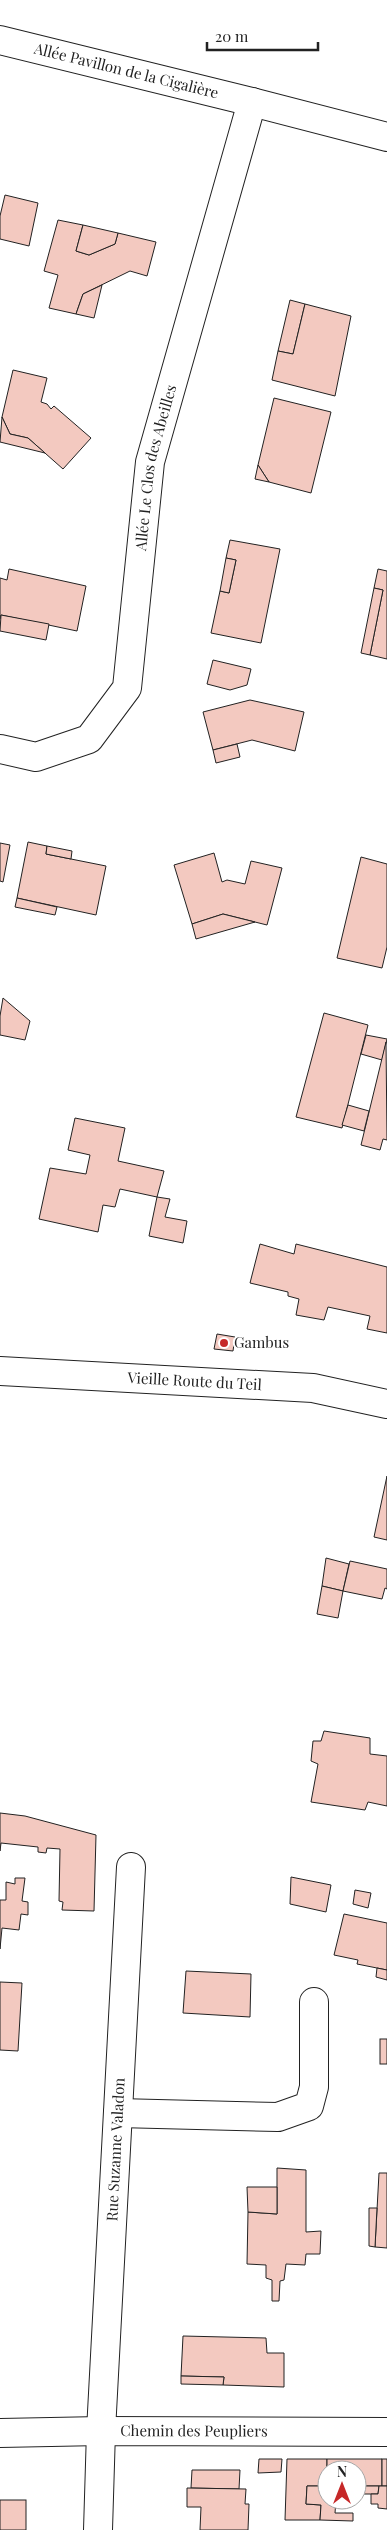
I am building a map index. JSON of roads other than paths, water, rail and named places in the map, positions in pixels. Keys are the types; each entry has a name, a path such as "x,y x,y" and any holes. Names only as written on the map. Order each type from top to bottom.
{"street":[{"name":"Allée Pavillon de la Cigalière","path":"0,40 252,102 387,138"},
{"name":"Allée Le Clos des Abeilles","path":"0,749 36,757 89,739 127,688 150,462 252,102"},
{"name":"Vieille Route du Teil","path":"0,1371 313,1388 387,1404"},
{"name":"Rue Suzanne Valadon","path":"98,2530 101,2431 131,1867"},
{"path":"118,2113 278,2117 309,2106 314,2087 314,2002"},
{"name":"Chemin des Peupliers","path":"0,2433 101,2431 387,2432"}],"place":[{"name":"Gambus","path":"224,1343"}]}
